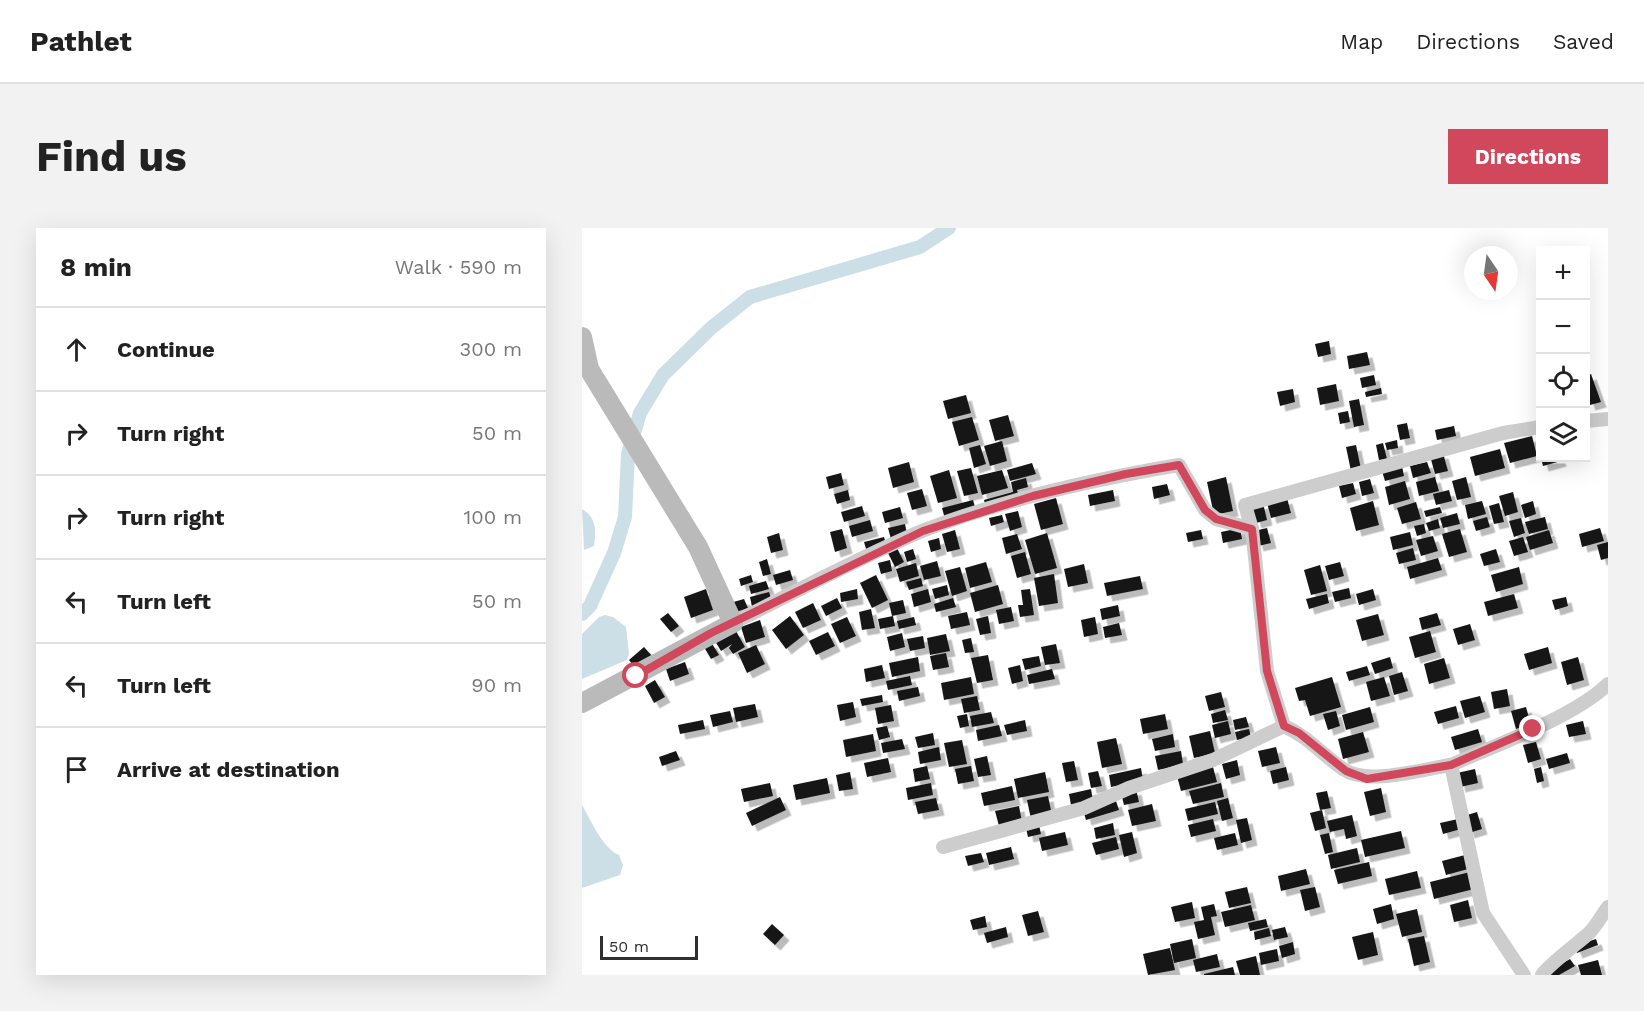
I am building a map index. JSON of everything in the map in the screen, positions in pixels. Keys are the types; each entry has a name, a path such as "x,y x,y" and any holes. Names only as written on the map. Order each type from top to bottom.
{"street":[{"path":"582,337 589,369 698,547 733,623"},
{"path":"1590,421 1608,419"},
{"path":"1536,428 1503,433 1245,505 1252,529 1267,671 1284,726 1299,733 1346,771 1367,779 1451,765 1533,729 1597,694 1608,684"},
{"path":"582,703 733,623 923,531 1033,496 1126,474 1179,465 1205,510 1216,519 1252,529"},
{"path":"943,847 1084,808 1129,788 1213,760 1284,726"},
{"path":"1451,765 1483,913 1524,975"},
{"path":"1542,975 1545,969 1561,959 1590,932 1608,907"}],"shaded area":[{"path":"582,509 590,516 595,530 594,546 584,550"},
{"path":"605,615 613,617 626,627 629,654 627,660 582,679 582,634 599,617"},
{"path":"582,805 602,840 619,855 623,865 620,875 582,888"}],"building":[{"path":"1329,341 1331,354 1318,357 1315,344"},
{"path":"1367,352 1370,365 1349,369 1347,356"},
{"path":"1590,374 1601,402 1590,405"},
{"path":"1374,375 1376,385 1362,388 1360,378"},
{"path":"1336,384 1339,401 1320,405 1317,388"},
{"path":"1381,388 1382,394 1366,397 1365,392"},
{"path":"1293,389 1295,402 1280,406 1277,392"},
{"path":"966,395 971,413 948,419 943,401"},
{"path":"1359,399 1364,425 1354,427 1349,401"},
{"path":"1348,411 1350,422 1340,424 1338,413"},
{"path":"1008,415 1014,436 995,441 989,420"},
{"path":"972,417 979,440 959,446 952,422"},
{"path":"1407,423 1410,438 1400,440 1397,425"},
{"path":"1454,426 1456,436 1437,440 1435,430"},
{"path":"1532,436 1536,456 1510,463 1504,443"},
{"path":"1397,440 1398,448 1387,450 1385,443"},
{"path":"1002,441 1007,461 990,466 984,446"},
{"path":"1383,443 1387,459 1379,460 1376,445"},
{"path":"980,445 986,464 974,468 969,448"},
{"path":"1356,445 1361,469 1351,471 1346,447"},
{"path":"1500,449 1505,468 1475,476 1470,457"},
{"path":"1443,453 1448,471 1435,474 1430,456"},
{"path":"909,462 914,482 893,488 888,468"},
{"path":"1427,462 1431,473 1413,478 1410,466"},
{"path":"1542,462 1557,462 1543,466"},
{"path":"1032,463 1036,474 1010,481 1007,470"},
{"path":"1402,466 1404,476 1385,481 1382,471"},
{"path":"971,468 978,493 964,496 957,471"},
{"path":"949,470 957,498 938,503 930,476"},
{"path":"1002,470 1008,488 982,495 977,476"},
{"path":"841,473 844,485 829,489 826,477"},
{"path":"1226,477 1233,511 1214,515 1207,482"},
{"path":"1435,477 1439,491 1419,496 1416,482"},
{"path":"1466,477 1471,497 1457,500 1452,481"},
{"path":"1026,478 1028,487 1017,490 1020,499 986,508 984,500 1013,492 1011,482"},
{"path":"1370,479 1374,493 1362,496 1359,482"},
{"path":"1405,481 1410,499 1389,505 1385,487"},
{"path":"1353,483 1356,494 1342,498 1339,486"},
{"path":"1167,484 1170,495 1154,499 1152,487"},
{"path":"922,489 927,506 912,510 907,493"},
{"path":"848,490 850,500 837,504 834,494"},
{"path":"1113,490 1115,501 1090,506 1088,495"},
{"path":"1449,490 1452,501 1436,505 1433,494"},
{"path":"1513,492 1518,512 1505,516 1499,496"},
{"path":"1056,498 1063,524 1041,530 1034,504"},
{"path":"1287,498 1291,513 1271,518 1267,503"},
{"path":"973,500 976,510 945,519 942,508"},
{"path":"1373,501 1379,525 1356,531 1350,508"},
{"path":"1482,501 1486,514 1468,519 1465,505"},
{"path":"1533,501 1536,514 1525,518 1521,505"},
{"path":"1416,502 1421,519 1402,524 1397,508"},
{"path":"1263,503 1267,520 1256,523 1251,506"},
{"path":"1499,503 1504,522 1494,524 1489,506"},
{"path":"862,506 865,516 844,522 841,512"},
{"path":"900,507 903,518 885,523 882,512"},
{"path":"1440,507 1442,513 1426,517 1424,511"},
{"path":"1018,511 1022,527 1010,531 1005,514"},
{"path":"1457,513 1460,524 1443,528 1440,518"},
{"path":"1002,515 1004,522 991,526 989,518"},
{"path":"1487,517 1490,527 1476,531 1473,521"},
{"path":"1545,517 1548,529 1529,534 1525,522"},
{"path":"1521,518 1525,533 1514,537 1509,521"},
{"path":"1438,519 1440,528 1429,531 1426,523"},
{"path":"870,520 873,531 852,537 849,526"},
{"path":"905,524 907,534 891,539 888,528"},
{"path":"1424,524 1426,533 1417,536 1414,526"},
{"path":"1240,528 1242,539 1223,543 1221,532"},
{"path":"1267,528 1271,543 1258,546 1254,531"},
{"path":"1600,528 1604,541 1582,547 1579,534"},
{"path":"842,529 847,548 835,552 830,532"},
{"path":"1460,529 1467,552 1449,557 1442,534"},
{"path":"955,530 960,549 947,552 942,534"},
{"path":"1201,530 1203,539 1188,542 1186,533"},
{"path":"1549,530 1553,543 1530,550 1526,537"},
{"path":"1410,532 1413,545 1393,550 1390,537"},
{"path":"779,533 783,550 771,553 767,537"},
{"path":"1047,533 1057,568 1035,574 1025,540"},
{"path":"1017,534 1022,549 1006,554 1002,538"},
{"path":"1433,536 1438,551 1421,556 1416,540"},
{"path":"884,537 887,547 867,552 864,542"},
{"path":"1523,537 1528,552 1514,556 1509,541"},
{"path":"939,538 941,549 931,552 928,541"},
{"path":"1608,542 1608,558 1601,560 1597,545"},
{"path":"897,548 904,562 895,567 888,553"},
{"path":"1413,548 1416,560 1399,564 1396,553"},
{"path":"913,549 916,559 907,562 904,552"},
{"path":"1496,549 1500,562 1484,566 1480,554"},
{"path":"1025,552 1031,574 1017,578 1011,556"},
{"path":"1438,558 1442,570 1410,579 1407,567"},
{"path":"767,559 771,574 763,576 759,562"},
{"path":"890,560 892,571 881,574 878,563"},
{"path":"937,561 941,576 924,580 920,566"},
{"path":"986,562 992,582 970,588 965,568"},
{"path":"1340,562 1344,576 1329,580 1325,566"},
{"path":"916,563 919,576 900,582 896,569"},
{"path":"1084,564 1088,583 1068,587 1064,569"},
{"path":"1320,565 1327,591 1311,595 1304,570"},
{"path":"960,567 967,591 952,596 945,571"},
{"path":"1519,567 1523,584 1496,592 1491,575"},
{"path":"790,570 793,580 776,585 773,575"},
{"path":"1054,574 1058,603 1039,606 1034,578"},
{"path":"751,575 753,582 741,586 739,579"},
{"path":"876,575 888,600 872,608 860,583"},
{"path":"1140,576 1143,589 1107,596 1104,583"},
{"path":"921,578 923,586 909,590 906,582"},
{"path":"766,581 769,589 751,594 749,586"},
{"path":"947,585 949,595 935,599 932,589"},
{"path":"998,585 1003,604 975,612 970,593"},
{"path":"1349,588 1351,598 1335,602 1332,592"},
{"path":"706,589 713,610 691,618 684,597"},
{"path":"857,589 858,599 841,602 840,593"},
{"path":"928,589 931,602 914,607 911,594"},
{"path":"1030,589 1034,615 1020,617 1018,605 1023,605 1021,590"},
{"path":"1373,589 1376,600 1359,605 1356,594"},
{"path":"769,592 772,601 752,607 750,597"},
{"path":"1327,594 1329,603 1309,609 1306,599"},
{"path":"1514,594 1518,608 1488,616 1484,602"},
{"path":"1566,597 1568,606 1555,610 1552,600"},
{"path":"837,598 842,608 826,616 821,606"},
{"path":"953,598 956,607 936,612 934,604"},
{"path":"744,599 748,608 733,613 730,603"},
{"path":"903,600 906,613 892,616 889,603"},
{"path":"813,603 821,620 803,628 795,612"},
{"path":"1118,605 1120,616 1102,620 1100,609"},
{"path":"1011,607 1014,621 999,624 996,610"},
{"path":"871,609 875,628 862,630 859,612"},
{"path":"967,612 970,625 951,629 948,616"},
{"path":"668,613 679,626 671,632 660,619"},
{"path":"1437,613 1441,625 1422,630 1419,618"},
{"path":"1378,614 1384,635 1362,641 1356,620"},
{"path":"790,616 804,635 786,649 772,630"},
{"path":"893,616 895,626 880,629 878,619"},
{"path":"988,616 991,633 980,635 976,619"},
{"path":"847,617 856,636 840,643 831,624"},
{"path":"914,617 916,625 899,629 897,621"},
{"path":"1095,617 1098,634 1084,637 1081,620"},
{"path":"760,620 765,637 746,643 741,627"},
{"path":"1119,623 1122,635 1105,638 1103,627"},
{"path":"1470,624 1475,640 1458,645 1453,629"},
{"path":"736,631 745,647 733,654 729,648 732,644 721,651 712,636"},
{"path":"1430,631 1436,652 1415,658 1409,637"},
{"path":"828,632 835,646 816,655 809,641"},
{"path":"902,633 905,647 890,651 887,637"},
{"path":"946,634 950,651 930,655 927,638"},
{"path":"923,636 925,648 910,651 907,639"},
{"path":"971,638 974,652 965,653 962,640"},
{"path":"711,642 719,655 711,659 704,647"},
{"path":"1056,644 1060,663 1045,665 1041,647"},
{"path":"756,645 765,664 747,673 738,653"},
{"path":"644,647 652,656 636,669 629,660"},
{"path":"1548,647 1552,663 1529,670 1524,654"},
{"path":"946,653 949,667 933,670 930,656"},
{"path":"988,655 993,680 977,683 971,658"},
{"path":"1039,656 1041,666 1025,670 1022,659"},
{"path":"918,657 920,671 892,677 889,663"},
{"path":"1390,657 1393,668 1375,674 1371,663"},
{"path":"1578,657 1584,680 1567,685 1561,662"},
{"path":"1444,658 1450,678 1429,684 1424,664"},
{"path":"685,662 689,674 670,681 666,669"},
{"path":"882,665 885,678 866,682 864,669"},
{"path":"1020,665 1023,681 1012,684 1008,668"},
{"path":"1367,666 1370,675 1349,681 1346,672"},
{"path":"1052,669 1055,679 1029,684 1027,675"},
{"path":"1402,672 1408,691 1394,695 1389,676"},
{"path":"910,676 912,685 888,690 886,681"},
{"path":"971,677 974,694 944,700 941,683"},
{"path":"1332,677 1341,707 1310,716 1305,700 1299,701 1295,688"},
{"path":"1384,677 1390,696 1371,701 1366,682"},
{"path":"655,680 665,697 654,703 645,686"},
{"path":"918,687 920,696 899,701 897,691"},
{"path":"1507,689 1510,706 1494,709 1491,692"},
{"path":"1221,692 1225,707 1209,711 1205,696"},
{"path":"882,695 883,702 862,706 860,699"},
{"path":"977,696 980,710 964,713 961,699"},
{"path":"1480,696 1485,712 1465,718 1460,701"},
{"path":"853,702 856,717 840,721 837,705"},
{"path":"755,704 758,717 736,722 733,708"},
{"path":"891,705 894,721 878,724 875,708"},
{"path":"1456,706 1459,718 1438,724 1434,712"},
{"path":"1370,707 1374,722 1346,730 1342,715"},
{"path":"1526,707 1531,725 1516,729 1511,711"},
{"path":"1225,710 1228,720 1213,723 1211,714"},
{"path":"730,711 733,722 713,727 710,715"},
{"path":"1336,711 1340,726 1328,730 1323,714"},
{"path":"991,712 994,723 972,727 970,716"},
{"path":"967,714 969,726 960,728 957,716"},
{"path":"1165,714 1168,729 1143,734 1140,719"},
{"path":"1246,717 1249,727 1235,730 1233,720"},
{"path":"703,720 705,729 680,734 678,725"},
{"path":"1025,720 1027,731 1007,735 1004,725"},
{"path":"1228,721 1231,734 1215,738 1212,725"},
{"path":"1583,721 1586,734 1569,737 1566,725"},
{"path":"999,725 1002,736 978,741 976,730"},
{"path":"887,726 890,737 879,740 876,728"},
{"path":"1249,729 1251,737 1237,740 1235,732"},
{"path":"1478,729 1482,742 1455,750 1451,737"},
{"path":"1210,731 1215,753 1194,758 1189,736"},
{"path":"1363,732 1369,752 1343,759 1338,739"},
{"path":"933,733 935,745 918,748 915,737"},
{"path":"873,734 876,751 846,757 843,740"},
{"path":"1173,734 1175,747 1155,751 1152,739"},
{"path":"1116,738 1122,764 1102,768 1097,742"},
{"path":"902,739 905,749 883,753 881,743"},
{"path":"962,740 967,764 949,767 944,743"},
{"path":"1536,742 1541,759 1528,763 1523,745"},
{"path":"939,747 941,760 920,764 918,752"},
{"path":"1276,747 1280,763 1262,767 1258,751"},
{"path":"676,751 680,760 662,766 659,757"},
{"path":"1181,751 1183,764 1158,770 1155,756"},
{"path":"1567,753 1570,763 1549,769 1546,759"},
{"path":"987,756 991,775 978,777 974,759"},
{"path":"888,758 891,772 867,777 864,763"},
{"path":"1237,760 1240,775 1226,779 1222,764"},
{"path":"1074,761 1078,780 1066,782 1062,763"},
{"path":"927,766 930,779 915,782 913,769"},
{"path":"971,766 974,781 958,784 955,769"},
{"path":"1213,767 1217,782 1181,791 1177,776"},
{"path":"1286,767 1289,780 1273,784 1270,771"},
{"path":"1541,767 1544,781 1537,783 1534,769"},
{"path":"1141,768 1143,780 1111,787 1109,775"},
{"path":"1475,769 1478,783 1460,787 1457,773"},
{"path":"1098,771 1102,786 1091,788 1088,773"},
{"path":"850,772 853,789 839,791 836,775"},
{"path":"1045,772 1049,792 1018,798 1014,779"},
{"path":"827,778 830,793 796,800 793,785"},
{"path":"770,783 773,796 744,802 741,789"},
{"path":"931,783 933,795 908,800 906,788"},
{"path":"1221,783 1224,797 1193,804 1189,791"},
{"path":"1012,786 1015,800 984,806 981,793"},
{"path":"1381,788 1386,812 1370,816 1364,792"},
{"path":"1091,789 1093,801 1071,805 1069,794"},
{"path":"1136,789 1139,802 1124,805 1121,793"},
{"path":"1327,791 1331,808 1320,810 1316,793"},
{"path":"1048,796 1052,815 1031,819 1027,800"},
{"path":"780,797 786,810 752,826 746,813"},
{"path":"936,798 939,810 918,814 915,802"},
{"path":"1228,798 1233,818 1222,821 1217,801"},
{"path":"1116,801 1119,810 1086,820 1083,810"},
{"path":"1215,802 1218,814 1188,821 1185,809"},
{"path":"1152,804 1156,821 1132,826 1128,810"},
{"path":"1019,806 1022,822 999,826 995,811"},
{"path":"1322,810 1326,828 1315,831 1310,813"},
{"path":"1477,812 1482,829 1469,833 1464,816"},
{"path":"1352,815 1357,836 1346,839 1344,829 1330,832 1327,821"},
{"path":"1247,818 1252,840 1241,843 1236,820"},
{"path":"1213,819 1216,831 1191,837 1188,825"},
{"path":"1458,819 1461,829 1443,834 1440,823"},
{"path":"1113,823 1115,835 1096,839 1094,828"},
{"path":"1039,825 1041,834 1028,837 1026,828"},
{"path":"1401,831 1405,848 1365,857 1361,840"},
{"path":"1065,832 1068,845 1042,851 1039,838"},
{"path":"1132,832 1137,853 1124,857 1119,835"},
{"path":"1235,833 1238,845 1217,850 1214,838"},
{"path":"1329,833 1333,852 1325,854 1320,835"},
{"path":"1116,837 1119,849 1096,855 1092,843"},
{"path":"1011,847 1014,859 989,865 986,853"},
{"path":"1357,848 1360,862 1331,869 1328,855"},
{"path":"981,853 984,862 968,866 965,856"},
{"path":"1465,855 1468,869 1446,875 1442,861"},
{"path":"1369,862 1372,876 1338,884 1334,870"},
{"path":"1306,869 1310,884 1281,891 1278,876"},
{"path":"1417,871 1421,888 1389,895 1385,879"},
{"path":"1470,872 1474,889 1434,899 1430,882"},
{"path":"1247,887 1251,903 1229,908 1225,892"},
{"path":"1315,887 1320,907 1305,911 1300,890"},
{"path":"1468,900 1472,918 1454,922 1450,905"},
{"path":"1192,902 1195,918 1175,922 1171,907"},
{"path":"1214,904 1217,916 1211,917 1215,935 1198,939 1194,922 1204,920 1201,907"},
{"path":"1391,904 1394,919 1377,924 1373,909"},
{"path":"1251,905 1255,920 1225,927 1221,912"},
{"path":"1417,909 1422,932 1402,937 1396,914"},
{"path":"1038,911 1044,932 1028,936 1022,915"},
{"path":"985,916 987,927 973,930 970,920"},
{"path":"1266,919 1268,927 1250,931 1248,923"},
{"path":"772,924 784,935 775,945 763,934"},
{"path":"1006,927 1008,937 987,943 984,933"},
{"path":"1285,927 1288,937 1274,940 1272,930"},
{"path":"1269,928 1271,936 1255,940 1254,932"},
{"path":"1373,932 1378,955 1358,960 1352,937"},
{"path":"1424,936 1430,962 1414,966 1408,939"},
{"path":"1192,939 1196,958 1174,963 1170,944"},
{"path":"1596,939 1598,945 1577,953 1574,946"},
{"path":"1293,942 1295,954 1282,958 1279,946"},
{"path":"1170,948 1175,970 1148,975 1143,954"},
{"path":"1277,949 1279,961 1261,965 1259,953"},
{"path":"1217,954 1220,967 1196,972 1193,960"},
{"path":"1256,956 1260,975 1240,975 1236,961"},
{"path":"1570,959 1575,966 1559,975 1549,975 1547,972"},
{"path":"1598,960 1602,975 1581,975 1578,965"},
{"path":"1233,967 1235,975 1204,975 1204,974"}],"waterway":[{"path":"582,614 590,606 614,553 625,517 628,454 640,413 663,375 711,328 750,297 920,247 949,228"}],"route":[{"path":"636,676 711,633 923,531 1033,496 1126,474 1179,465 1205,510 1216,519 1252,529 1267,671 1284,726 1299,733 1346,771 1367,779 1451,765 1533,729"}]}
